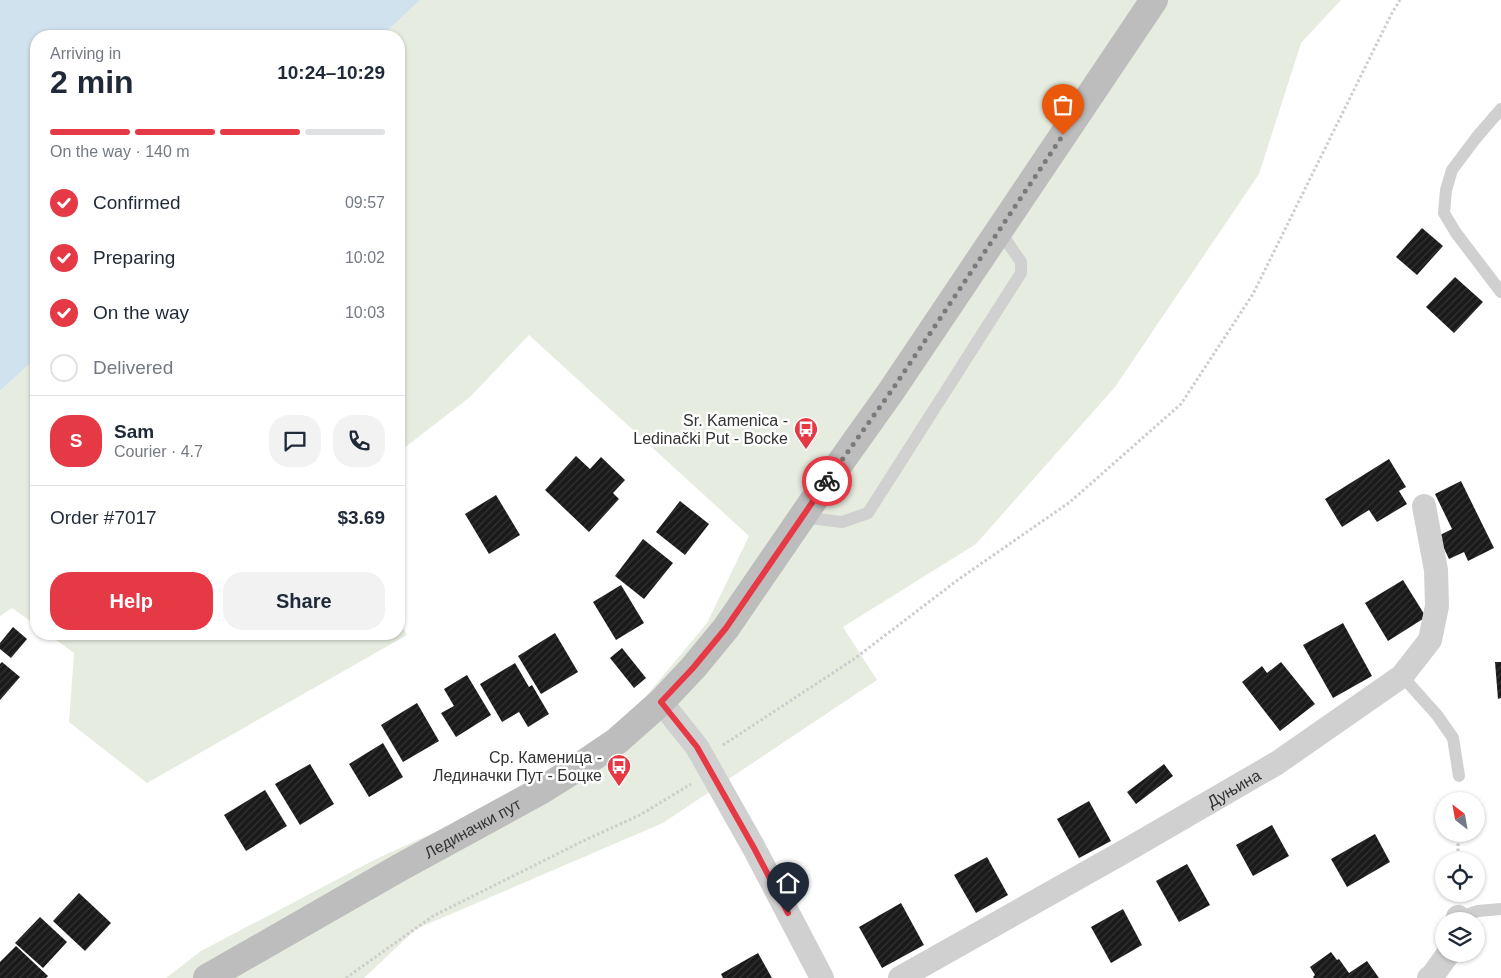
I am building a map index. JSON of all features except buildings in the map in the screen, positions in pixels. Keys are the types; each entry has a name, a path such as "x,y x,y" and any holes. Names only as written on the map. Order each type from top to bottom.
{"main road":[{"name":"Лединачки пут","path":"207,978 399,868 549,786 616,740 661,702 693,668 726,628 892,390 1154,0"}],"street":[{"name":"Дуњина","path":"900,978 1277,763 1402,676 1430,640 1437,606 1436,570 1424,506"},
{"path":"661,702 697,747 754,848 822,978"},
{"path":"1429,978 1442,962"}],"lane":[{"path":"1501,109 1452,170 1446,190 1444,213 1456,234 1501,292"},
{"path":"802,517 842,522 868,513 1021,273 1021,262 999,230"},
{"path":"1402,676 1437,715 1453,738 1458,776"},
{"path":"1476,912 1501,909"}],"path":[{"path":"346,978 432,916 583,841 640,815 854,659 959,579 1070,502 1181,404 1253,294 1392,12 1400,0"}],"shaded area":[{"path":"420,0 1341,0 1301,43 1259,174 1115,387 976,544 843,627 877,680 663,823 416,929 364,978 166,978 201,951 376,859 529,789 622,725 707,623 749,536 529,335 470,397 405,447 405,30 388,30"},
{"path":"30,364 30,621 12,608 0,616 0,391"},
{"path":"56,640 398,640 147,783 69,722 74,653"}],"water":[{"path":"0,0 420,0 388,30 30,30 30,364 0,391"}],"way so far":[{"path":"827,481 892,390 1063,135"}],"place":[{"name":"Sr. Kamenica - Ledinački Put - Bocke","path":"806,450"},
{"name":"Ср. Каменица - Лединачки Пут - Боцке","path":"619,787"}],"route":[{"path":"788,913 697,747 661,702 693,668 726,628 827,481"}]}
